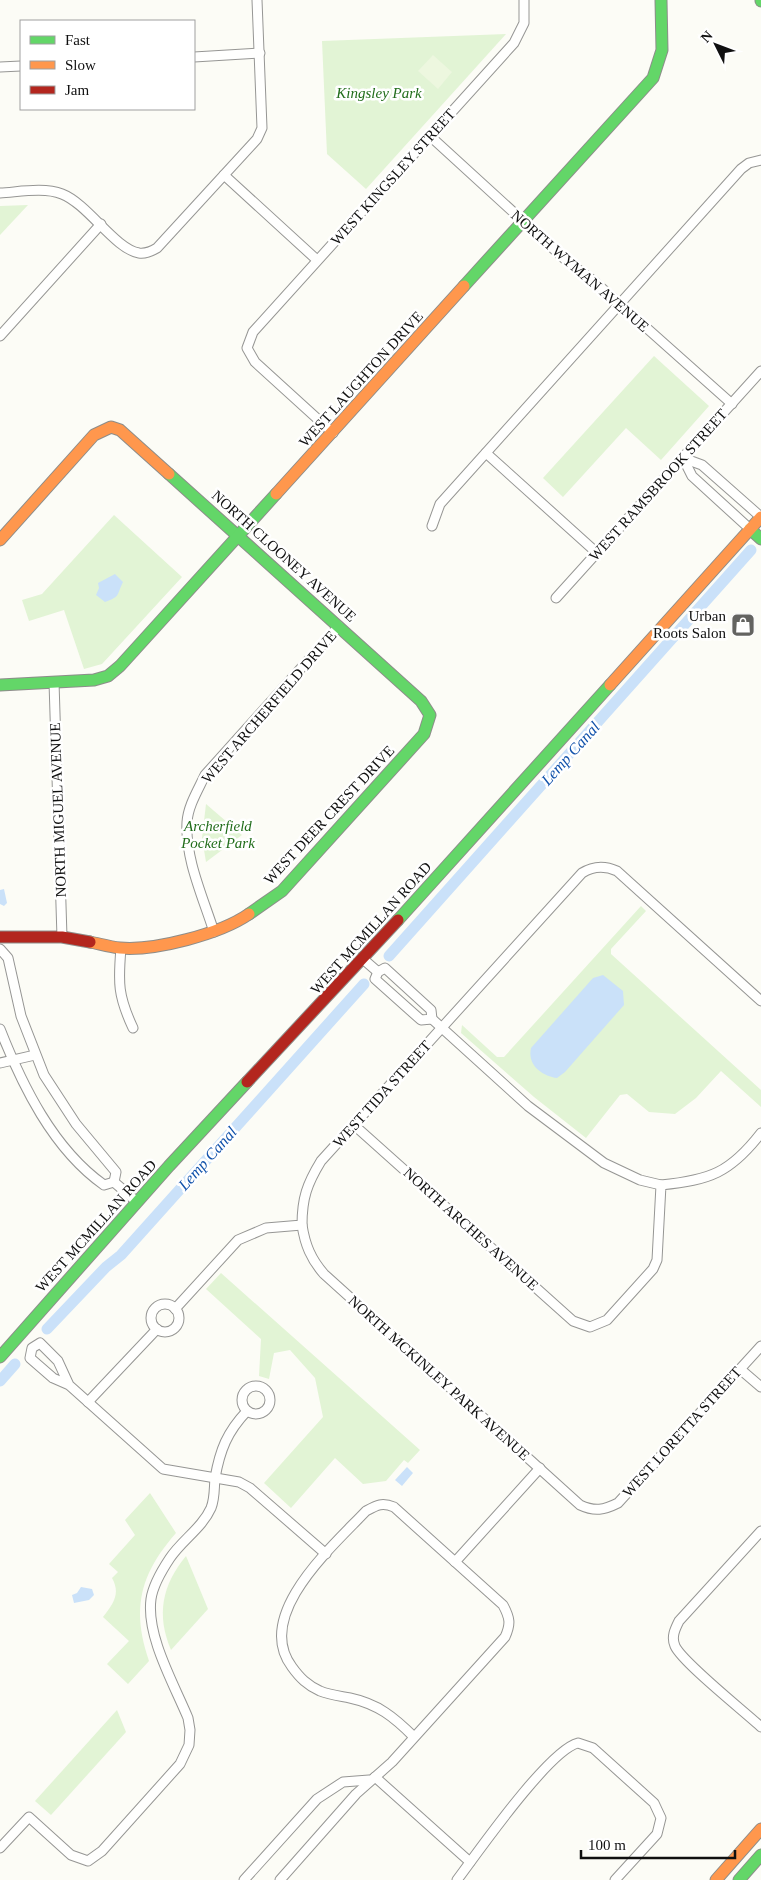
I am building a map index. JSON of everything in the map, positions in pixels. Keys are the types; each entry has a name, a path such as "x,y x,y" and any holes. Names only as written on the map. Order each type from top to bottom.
{"street":[{"path":"0,193 47,191 62,194 75,201 130,250 144,254 157,248 257,139 262,128 257,0"},
{"name":"WEST KINGSLEY STREET","path":"332,433 255,362 247,348 253,332 514,43 524,23 524,0"},
{"name":"WEST LAUGHTON DRIVE","path":"0,685 94,680 108,676 114,671 239,536 653,78 660,65 664,45 661,0"},
{"path":"195,57 260,53"},
{"path":"0,67 20,66"},
{"name":"NORTH WYMAN AVENUE","path":"430,136 569,263 619,303 732,404"},
{"path":"432,526 440,504 619,303 741,169 759,160"},
{"path":"224,175 318,260"},
{"path":"0,336 101,224"},
{"name":"WEST RAMSBROOK STREET","path":"556,598 761,372"},
{"name":"NORTH CLOONEY AVENUE","path":"0,540 94,435 111,427 128,435 421,701 430,715"},
{"path":"486,453 597,553"},
{"path":"683,458 702,465 761,517"},
{"path":"683,458 692,476 761,539"},
{"name":"WEST MCMILLAN ROAD","path":"0,1357 137,1202 363,959 761,517"},
{"name":"WEST ARCHERFIELD DRIVE","path":"214,932 193,866 189,846 187,821 194,797 205,775 339,626"},
{"name":"NORTH MIGUEL AVENUE","path":"54,682 62,937"},
{"name":"WEST DEER CREST DRIVE","path":"0,937 62,937 121,948 180,942 214,932 252,913 282,891 424,734 430,715"},
{"name":"WEST TIDA STREET","path":"302,1225 302,1206 307,1184 321,1161 582,873 591,867 617,871 761,1001"},
{"path":"121,948 118,985 124,1009 133,1028"},
{"path":"0,949 8,958 21,1016 34,1055 44,1076 76,1124 116,1172 114,1182"},
{"path":"363,959 378,972"},
{"path":"432,1019 421,1020 375,979 378,972 384,968 431,1010 432,1019 441,1029 528,1106 604,1163 640,1180 661,1185 694,1182 719,1172 743,1154 761,1133"},
{"path":"0,1029 12,1060 35,1105 51,1129 89,1174 104,1185 114,1182"},
{"path":"0,1064 34,1055"},
{"name":"NORTH ARCHES AVENUE","path":"354,1125 573,1320 590,1327 607,1320 653,1269 657,1260 661,1185"},
{"path":"114,1182 137,1202"},
{"path":"175,1309 238,1240 266,1228 302,1225"},
{"name":"NORTH MCKINLEY PARK AVENUE","path":"302,1225 306,1245 314,1263 324,1274 580,1505 599,1511"},
{"path":"163,1305 175,1309 179,1317 174,1329 165,1332 156,1329 152,1321 155,1309 163,1305"},
{"path":"88,1402 156,1329"},
{"path":"19,1336 32,1348"},
{"path":"69,1385 58,1361 40,1343 32,1348 30,1358 53,1378 69,1385 163,1469 239,1482 250,1488 326,1554"},
{"name":"WEST LORETTA STREET","path":"599,1511 618,1503 761,1346"},
{"path":"740,1368 761,1388"},
{"path":"0,1848 29,1817 71,1855 88,1861 102,1852 180,1764 189,1745 188,1718 157,1643 151,1621 152,1598 159,1577 171,1556 207,1516 212,1505 215,1479 226,1438 247,1411"},
{"path":"455,1562 540,1468"},
{"path":"280,1880 372,1779 392,1762 505,1637 510,1627 510,1619 503,1605 394,1507 379,1504 366,1511 326,1554 296,1591 282,1623 282,1642 287,1661 301,1679 327,1694 375,1705 388,1712 414,1737"},
{"path":"761,1531 680,1621 674,1630 673,1640 682,1657 761,1727"},
{"path":"457,1880 501,1821 563,1750 578,1743 593,1748 654,1804 661,1818 657,1834 615,1880"},
{"path":"244,1880 318,1799 343,1782 372,1779 470,1862"},
{"path":"721,1878 761,1829"},
{"path":"739,1880 761,1855"}],"green space":[{"name":"Kingsley Park","path":"506,34 366,189 327,154 322,41"},
{"path":"433,55 452,72 438,89 418,71"},
{"path":"28,205 0,235 0,206"},
{"path":"654,356 709,406 661,460 626,428 563,497 543,478"},
{"path":"114,515 182,577 102,664 84,669 64,610 29,621 22,600 42,594"},
{"name":"Archerfield Pocket Park","path":"206,804 242,835 206,862 202,838"},
{"path":"641,906 646,911 611,949 611,954 761,1090 761,1107 721,1071 696,1098 675,1114 649,1112 627,1094 620,1095 586,1138 534,1097 461,1033 462,1025 497,1057 504,1057"},
{"path":"221,1273 420,1450 408,1463 404,1460 386,1481 363,1484 335,1458 291,1508 264,1483 323,1417 315,1378 290,1350 274,1353 269,1379 259,1376 261,1339 206,1289"},
{"path":"150,1493 176,1533 154,1563 142,1593 140,1608 141,1625 149,1661 128,1684 107,1664 129,1641 103,1617 113,1603 116,1594 112,1578 118,1572 109,1564 135,1535 125,1520"},
{"path":"186,1556 208,1609 171,1650 164,1625 164,1601 171,1578"},
{"path":"117,1710 126,1732 51,1815 35,1801"}],"water":[{"path":"115,574 123,582 116,597 105,602 96,595 99,588 98,583"},
{"path":"4,889 7,903 4,906 0,904 0,890"},
{"path":"603,975 623,991 624,1005 565,1072 557,1078 541,1072 531,1060 531,1048 593,978"},
{"path":"407,1467 413,1473 402,1486 395,1480"},
{"path":"81,1587 92,1589 94,1595 89,1600 74,1603 72,1595 77,1593"}],"waterway":[{"name":"Lemp Canal","path":"389,956 751,550"},
{"name":"Lemp Canal","path":"47,1329 106,1267 121,1255 364,984"},
{"name":"Lemp Canal","path":"0,1381 15,1364"}],"traffic: fast":[{"path":"464,286 653,78 662,50 661,0"},
{"path":"169,474 421,701 430,715 424,734 282,891 249,914"},
{"path":"0,685 94,680 108,676 120,666 276,494"},
{"path":"750,529 761,539"},
{"path":"398,920 610,685"},
{"path":"0,1357 169,1166 247,1082"},
{"path":"739,1880 761,1855"}],"traffic: slow":[{"path":"276,494 464,286"},
{"path":"0,540 94,435 111,427 120,430 169,474"},
{"path":"610,685 761,517"},
{"path":"90,942 120,948 151,947 169,944 222,928 249,914"},
{"path":"716,1880 761,1829"}],"traffic: jam":[{"path":"247,1082 398,920"},
{"path":"0,937 62,937 90,942"}],"place":[{"name":"Urban Roots Salon","path":"743,625"}]}
